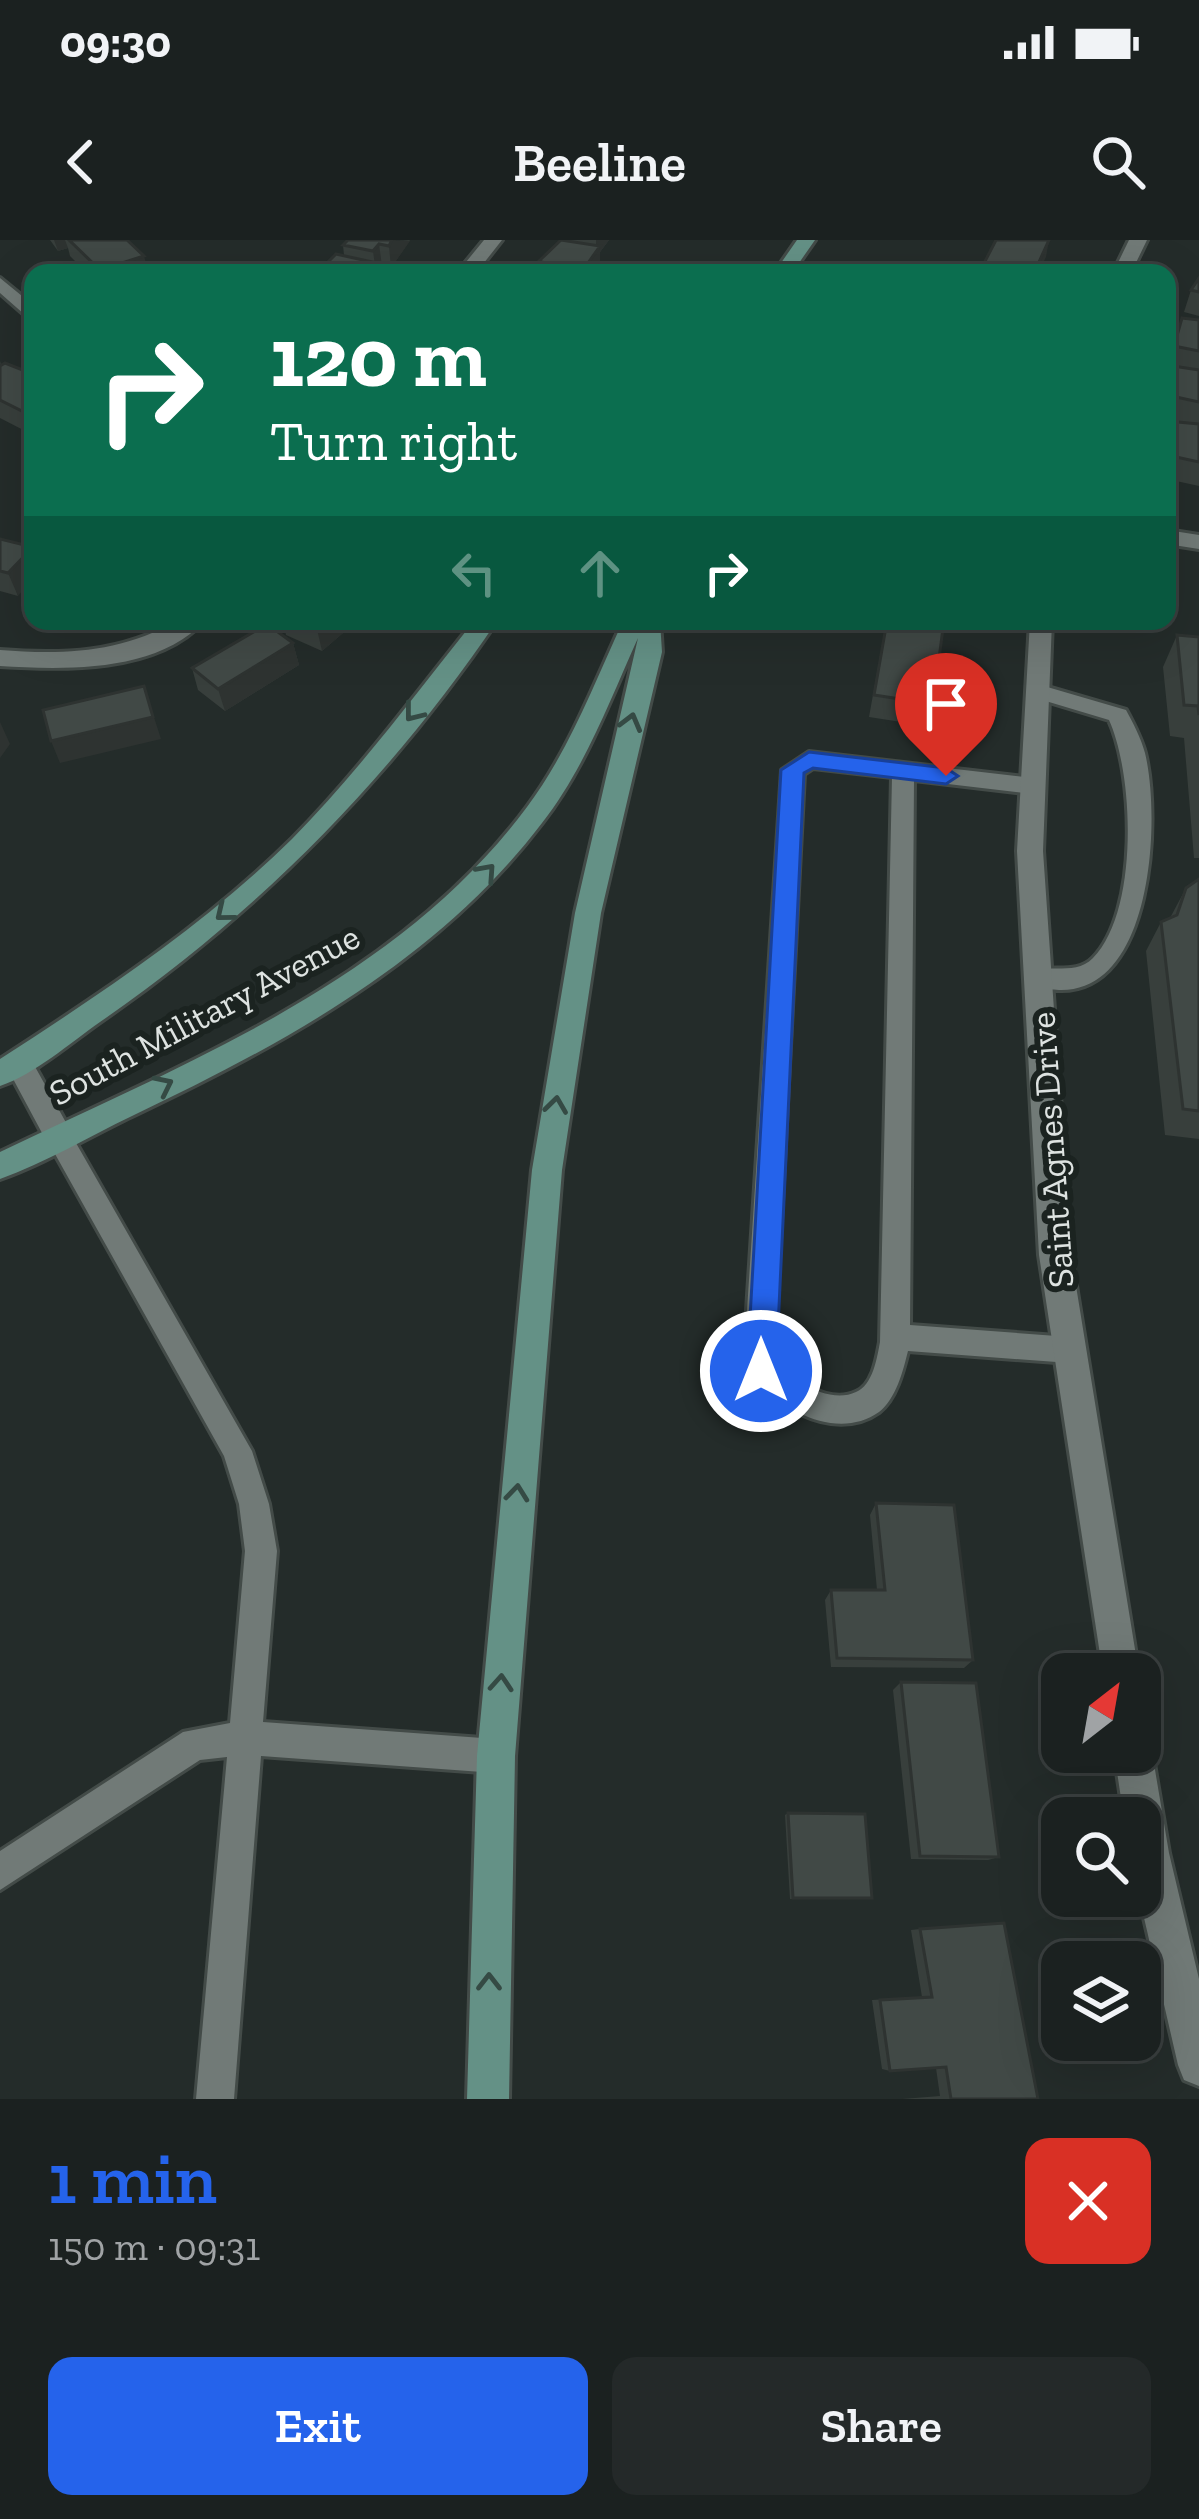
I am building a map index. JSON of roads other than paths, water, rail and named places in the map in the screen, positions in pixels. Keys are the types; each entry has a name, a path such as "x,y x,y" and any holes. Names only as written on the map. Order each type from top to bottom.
{"main road":[{"name":"South Military Avenue","path":"9,1068 182,946 295,851 479,630"},
{"name":"South Military Avenue","path":"0,1166 323,1001 452,909 506,852 550,792 630,630"},
{"path":"488,2099 496,1756 554,1116 592,892 650,652 649,630"}],"street":[{"path":"473,264 493,240"},
{"path":"0,283 24,307"},
{"path":"0,658 71,664 128,655 176,630"},
{"name":"Saint Agnes Drive","path":"1040,630 1030,850 1054,1255 1118,1653"},
{"path":"9,1068 59,1137"},
{"path":"1136,1773 1149,1853 1199,2066"}],"lane":[{"path":"1037,691 1118,715 1134,753 1137,874 1127,916 1096,968 1084,978 1038,979"},
{"path":"903,771 895,1337 884,1378 862,1406 791,1396 761,1371 790,778 796,765 809,760 1033,785"},
{"path":"59,1137 237,1450 254,1504 261,1551 215,2099"},
{"path":"895,1337 1070,1350"},
{"path":"0,1872 195,1744 244,1738 496,1756"}]}
